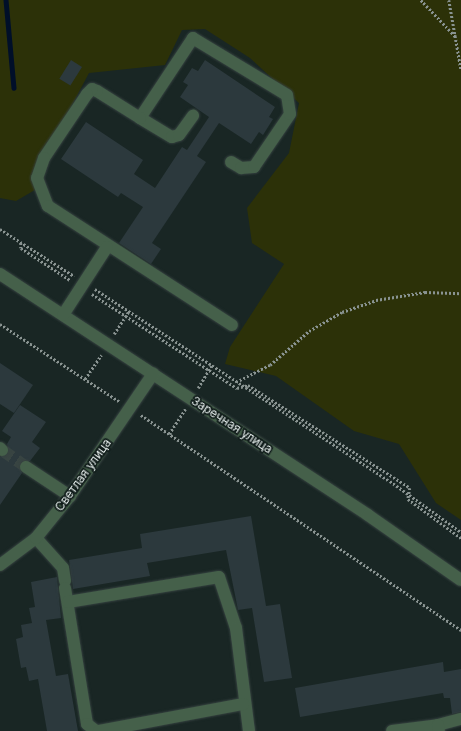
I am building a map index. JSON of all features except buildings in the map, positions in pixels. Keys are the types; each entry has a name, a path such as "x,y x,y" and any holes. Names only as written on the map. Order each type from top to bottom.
{"street":[{"path":"140,118 189,41 199,39 287,95 290,114 254,167 241,168 231,162"},
{"path":"193,116 179,135 172,137 92,89 44,158 37,178 48,206 107,247 232,325"},
{"path":"63,315 107,247"},
{"name":"Заречная улица","path":"0,274 153,374 461,580"},
{"name":"Светлая улица","path":"0,565 36,538 70,496 153,374"},
{"path":"26,467 70,496"},
{"path":"36,538 63,568 87,724 98,731 243,704"},
{"path":"68,602 219,577 236,628 243,704 249,731"},
{"path":"392,731 438,728 461,719"}],"path":[{"path":"421,0 456,37"},
{"path":"449,0 461,69"},
{"path":"0,229 237,388 248,385 410,488 408,499 461,538"},
{"path":"21,243 21,248 83,285 236,382 409,494 461,532"},
{"path":"236,382 270,366 309,331 342,312 390,298 425,292 461,293"},
{"path":"0,324 131,408 461,630"}],"green space":[{"path":"0,0 461,0 461,520 436,503 399,444 354,431 276,376 225,364 230,347 284,264 252,243 247,208 289,153 299,103 250,58 205,29 182,30 165,65 89,73 64,120 40,187 16,201 0,198"}],"waterway":[{"path":"6,0 14,88"}],"tunnel":[{"path":"2,450 26,467"}]}
